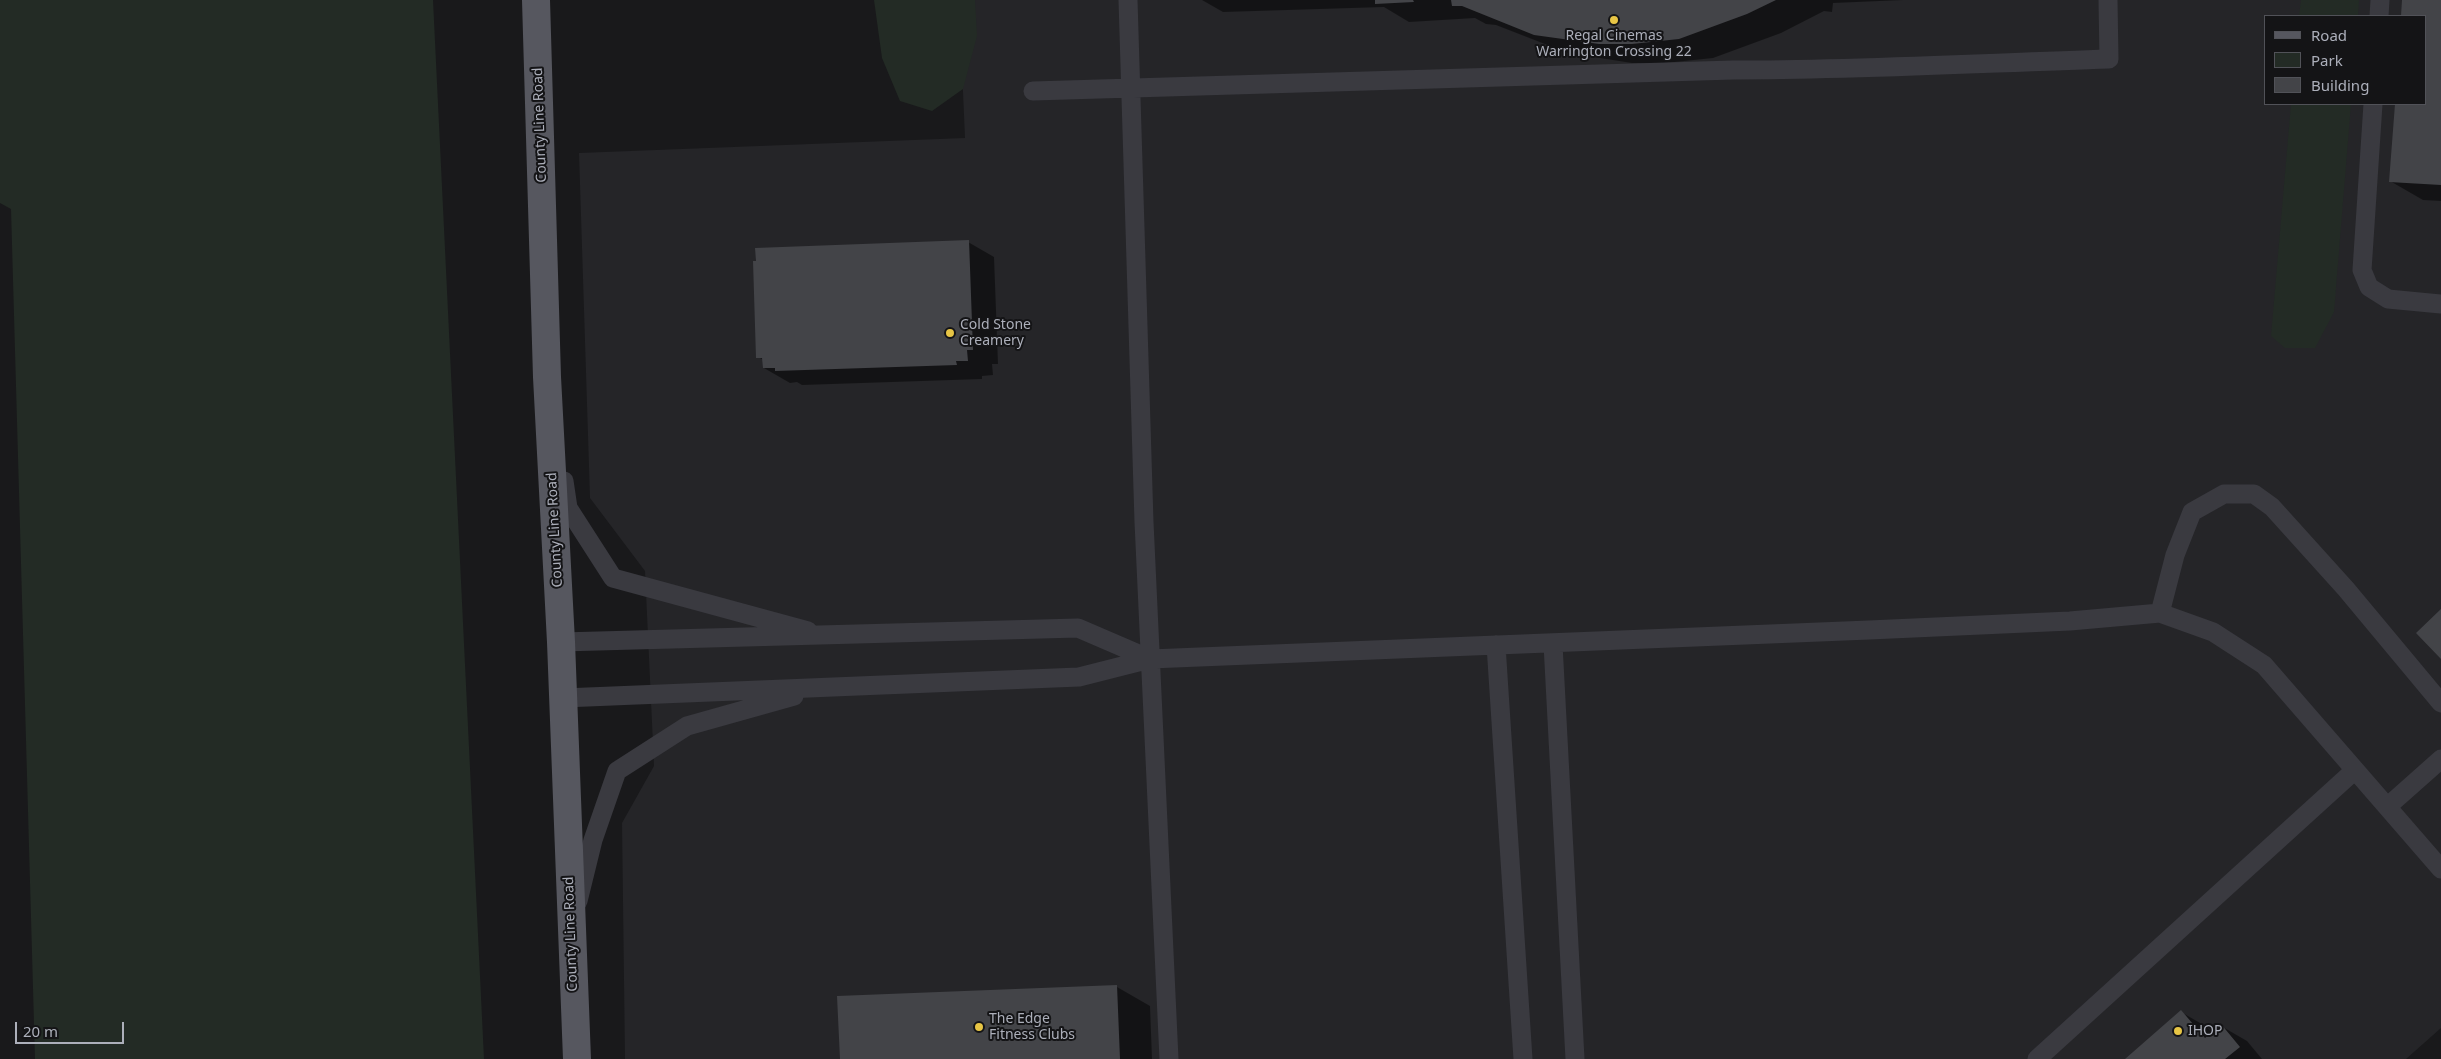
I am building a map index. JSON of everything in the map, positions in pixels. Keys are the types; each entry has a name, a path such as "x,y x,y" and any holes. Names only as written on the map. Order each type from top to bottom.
{"main road":[{"name":"County Line Road","path":"536,0 546,377 561,642 577,1059"}],"lane":[{"path":"1128,0 1150,659 1169,1059"},
{"path":"1034,91 1733,70 1840,70 1937,64 2109,59 2108,0"},
{"path":"2379,15 2380,0"},
{"path":"2373,105 2362,270 2369,287 2388,299 2441,304"},
{"path":"546,377 568,508 613,578 828,636"},
{"path":"2160,613 2175,555 2192,512 2224,494 2254,494 2272,507 2346,589 2441,704"},
{"path":"563,698 1079,676 1150,659 2060,622 2160,613 2213,632 2264,665 2441,869"},
{"path":"561,642 1078,628 1150,659"},
{"path":"1553,644 1575,1059"},
{"path":"1496,645 1523,1059"},
{"path":"571,931 593,840 617,771 687,726 826,687"},
{"path":"2387,807 2441,758"},
{"path":"2036,1059 2356,770"}],"shaded area":[{"path":"959,0 2441,0 2441,1028 2406,1059 625,1059 622,823 654,766 645,571 590,498 579,153 965,138"}],"green space":[{"path":"0,0 433,0 484,1059 35,1059 11,209 0,203"},
{"path":"874,0 975,0 977,36 963,89 932,111 900,101 882,58"},
{"path":"2301,0 2359,0 2358,15 2299,15"},
{"path":"2291,105 2351,105 2334,312 2315,348 2285,348 2271,336"}],"building":[{"path":"1375,0 1413,0 1414,2 1375,4"},
{"name":"Regal Cinemas Warrington Crossing 22","path":"1451,0 1776,0 1747,14 1679,39 1632,44 1599,44 1534,35 1462,6 1452,6"},
{"path":"2402,0 2441,0 2441,185 2389,182 2395,105 2426,105 2426,15 2401,15"},
{"path":"969,240 973,350 967,350 968,361 956,361 957,365 775,371 775,368 763,368 762,358 756,358 753,261 756,261 755,248"},
{"path":"2441,609 2441,659 2416,633"},
{"name":"The Edge Fitness Clubs","path":"1117,985 1120,1059 840,1059 837,996"},
{"name":"IHOP","path":"2181,1010 2205,1038 2221,1024 2240,1047 2225,1059 2125,1059"}],"place":[{"name":"Regal Cinemas Warrington Crossing 22","path":"1614,20"},
{"name":"Cold Stone Creamery","path":"950,333"},
{"name":"The Edge Fitness Clubs","path":"979,1027"},
{"name":"IHOP","path":"2178,1031"}]}
